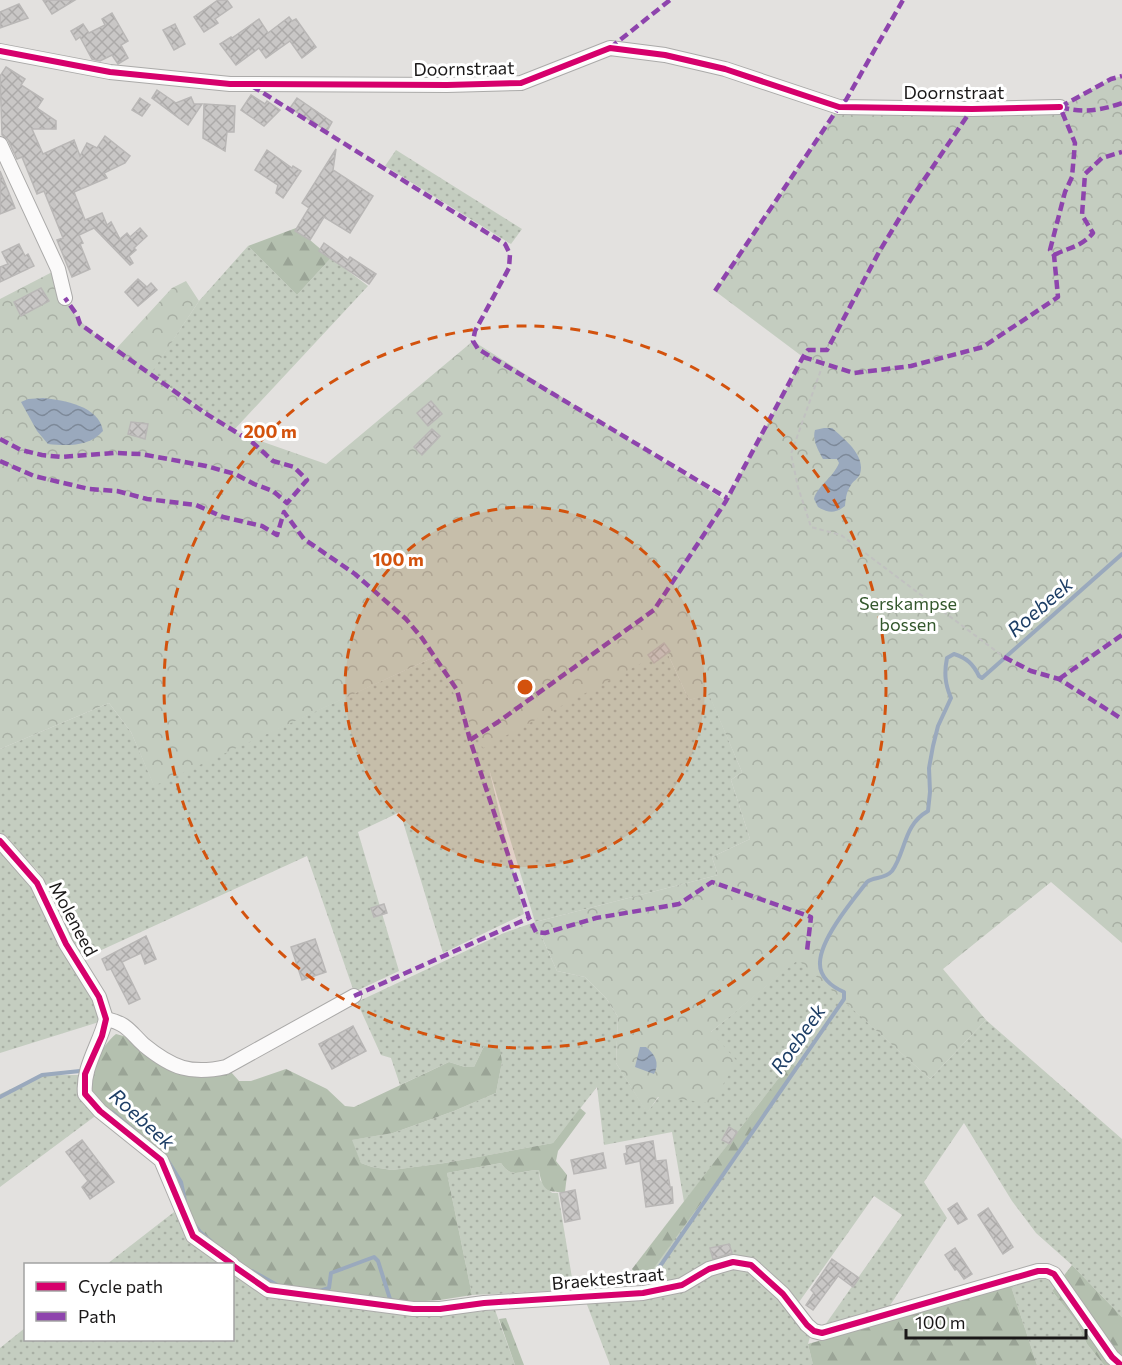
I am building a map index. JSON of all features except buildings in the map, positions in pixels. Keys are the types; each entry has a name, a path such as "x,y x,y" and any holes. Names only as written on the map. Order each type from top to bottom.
{"street":[{"name":"Doornstraat","path":"0,51 110,72 230,84 447,86 521,83 610,48 665,55 725,69 840,107 972,109 1060,107"},
{"path":"0,144 58,269 65,298"},
{"name":"Moleneed","path":"0,841 37,883 66,944 99,997 106,1019"},
{"path":"106,1019 122,1023 146,1046 184,1069 205,1072 226,1067 354,996"},
{"name":"Braektestraat","path":"106,1019 102,1036 86,1074 85,1094 100,1111 160,1160 193,1236 229,1263"},
{"name":"Braektestraat","path":"234,1266 268,1290 413,1309 440,1309 484,1303 643,1293 682,1285 709,1269 733,1262 751,1265 783,1294 807,1325 814,1331 822,1333 1047,1270 1054,1274 1112,1357 1121,1365"}],"path":[{"path":"823,364 791,454 798,487 811,526 841,535 1004,657"}],"green space":[{"name":"Serskampse bossen","path":"1122,76 1122,943 1051,882 943,969 986,1020 930,1079 798,960 711,1032 737,1061 712,1103 658,1097 647,1113 616,1063 618,1017 606,998 585,977 557,971 535,922 718,875 712,857 750,839 731,780 742,772 709,695 689,700 666,650 483,748 434,657 154,786 131,732 109,703 0,749 0,299 58,269 69,306 93,333 115,350 172,288 186,281 199,301 150,375 232,431 326,464 473,341 726,501 803,357 715,291 839,107 1060,107 1111,79"},
{"path":"396,150 522,229 511,244 385,166"},
{"path":"296,228 331,258 297,295 248,246"},
{"path":"248,246 297,295 331,258 368,286 233,431 150,374 199,301"},
{"path":"666,650 689,700 709,694 742,772 731,780 750,839 712,857 718,875 535,922 489,769 524,914 443,953 400,812 358,832 399,971 354,992 307,856 84,958 68,934 38,871 0,835 0,749 109,703 131,732 154,785 434,657"},
{"path":"0,849 33,886 97,1007 99,1022 0,1053"},
{"path":"535,922 557,971 585,977 606,998 618,1017 616,1063 647,1112 711,1032 798,959 930,1079 986,1020 1122,1139 1122,1317 1072,1265 1036,1233 1012,1201 964,1123 924,1182 947,1218 889,1307 825,1325 902,1215 874,1196 797,1305 751,1262 643,1289 640,1286 798,1069 791,1062 684,1202 672,1132 604,1145 597,1087 553,1143 445,1163 392,1170 361,1163 351,1140 393,1133 496,1093 502,1062 484,1046 474,1067 449,1062 400,1085 391,1058 381,1055 357,1002 504,933"},
{"path":"116,1034 131,1038 151,1055 231,1072 239,1081 251,1081 286,1069 327,1089 345,1106 354,1107 449,1062 474,1067 484,1046 500,1049 502,1062 496,1093 393,1133 352,1140 361,1163 372,1167 392,1170 445,1163 553,1143 580,1108 586,1113 558,1151 556,1161 567,1175 565,1192 553,1192 546,1188 539,1170 513,1173 501,1163 447,1173 472,1295 398,1303 368,1296 297,1290 261,1278 203,1238 196,1229 165,1158 89,1092 91,1076 97,1060 110,1039"},
{"path":"791,1062 798,1069 643,1283 632,1269"},
{"path":"41,1075 80,1075 98,1114 0,1187 0,1094"},
{"path":"501,1163 513,1173 539,1170 540,1180 552,1193 558,1193 574,1290 472,1295 447,1173"},
{"path":"174,1212 188,1238 224,1263 108,1263"},
{"path":"1072,1265 1122,1317 1122,1365 1104,1365 1087,1344 1076,1321 1052,1291"},
{"path":"743,1267 761,1277 810,1337 808,1344 813,1365 610,1365 586,1302 713,1271"},
{"path":"234,1271 268,1296 407,1316 434,1316 495,1310 515,1365 0,1365 0,1348 24,1329 24,1341 234,1341"},
{"path":"1039,1278 1053,1279 1057,1284 1052,1291 1076,1321 1087,1344 1104,1365 1037,1365 1011,1286"},
{"path":"1011,1286 1037,1365 813,1365 808,1344"},
{"path":"506,1318 524,1365 515,1365 499,1319"}],"water":[{"path":"43,398 61,400 88,410 100,422 103,431 84,443 48,444 37,431 21,402"},
{"path":"832,428 848,442 857,454 861,467 859,476 848,490 845,506 835,511 818,507 814,499 818,490 839,463 837,459 823,459 817,449 815,430"},
{"path":"640,1047 646,1047 654,1056 657,1066 654,1074 635,1067"}],"waterway":[{"name":"Roebeek","path":"645,1288 844,999 844,992 824,977 820,967 822,952 838,920 867,882 886,876 892,871 897,864 909,831 928,811 929,768 933,746 938,726 951,698 947,688 947,658 954,654 963,657 982,678 1122,554"},
{"name":"Roebeek","path":"0,1097 42,1075 80,1071"},
{"name":"Roebeek","path":"112,1112 136,1132"},
{"name":"Roebeek","path":"168,1161 181,1182 185,1201"},
{"name":"Roebeek","path":"194,1224 212,1242"},
{"name":"Roebeek","path":"320,1291 329,1288 331,1273 374,1257 378,1261 390,1299 395,1301"},
{"name":"Roebeek","path":"252,1271 277,1285"}],"marked path":[{"path":"610,48 670,0"},
{"path":"715,291 839,107 846,100 903,0"},
{"path":"1060,107 1111,79 1122,76"},
{"path":"252,86 505,244 510,254 509,268 475,331 473,341 478,349 727,498"},
{"path":"1060,107 1091,110 1122,103"},
{"path":"803,357 854,373 911,366 983,347 1058,297 1054,255 1050,250 1065,192 1072,177 1075,143 1060,107"},
{"path":"470,740 654,610 726,501 803,357 808,350 827,350 879,252 911,199 972,109"},
{"path":"1054,255 1080,244 1093,233 1082,215 1085,174 1102,158 1122,152"},
{"path":"0,439 21,450 42,455 61,457 115,453 141,454 206,466 235,474 273,491 287,503 307,480 294,467 273,461 252,442 205,413 80,324 77,315 65,298"},
{"path":"0,461 34,476 89,489 117,491 147,499 196,505 223,517 262,526 277,535 284,512 304,539 355,574 406,619 422,638 457,690 470,740 529,918 536,932 545,933 596,918 679,904 712,882 811,917 807,951"},
{"path":"1059,679 1122,635"},
{"path":"1004,657 1031,671 1059,679 1122,719"},
{"path":"354,996 529,918"}],"cycle path":[{"path":"0,51 110,72 230,84 447,85 521,83 610,48 665,55 725,69 839,107 972,109 1060,107"},
{"path":"0,841 37,883 66,944 99,997 106,1019 102,1036 85,1074 85,1094 100,1111 161,1160 193,1236 231,1263"},
{"path":"234,1266 268,1290 413,1309 440,1309 484,1303 643,1293 682,1285 709,1269 733,1262 751,1265 783,1294 807,1325 814,1331 822,1333 1038,1271 1047,1271 1054,1274 1112,1357 1121,1365"}]}
